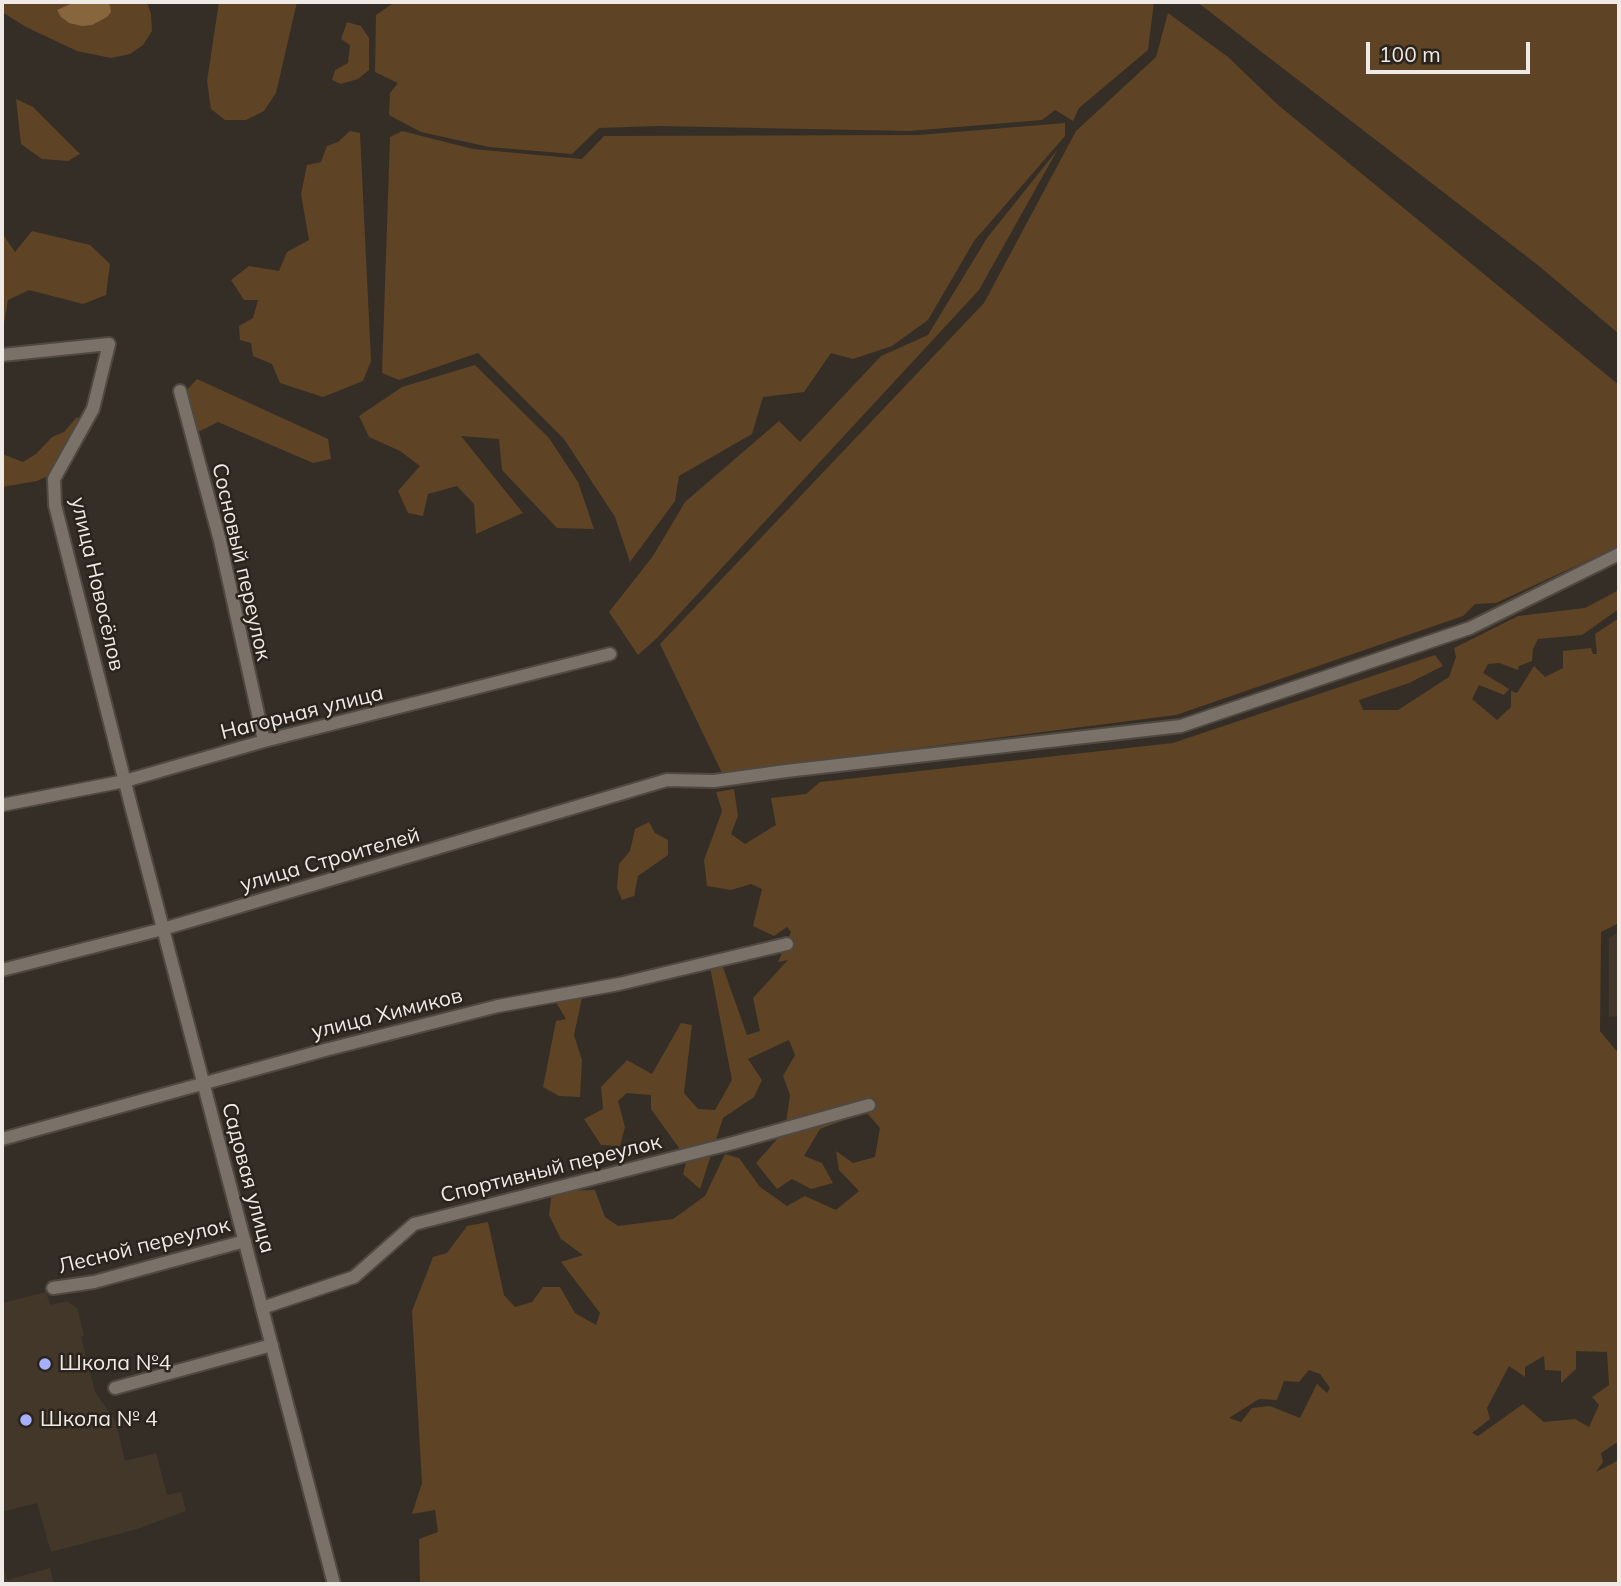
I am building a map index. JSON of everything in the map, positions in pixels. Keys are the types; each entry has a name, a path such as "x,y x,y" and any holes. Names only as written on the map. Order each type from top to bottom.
{"street":[{"name":"улица Новосёлов","path":"2,355 109,344 93,410 54,479 55,505 125,781"},
{"name":"Сосновый переулок","path":"180,391 220,541 264,741"},
{"name":"улица Строителей","path":"2,970 163,929 667,780 714,781 1181,726 1470,628 1619,555"},
{"name":"Нагорная улица","path":"2,805 125,781 264,741 610,654"},
{"name":"Садовая улица","path":"125,781 334,1584"},
{"name":"улица Химиков","path":"2,1139 325,1050 498,1006 619,984 787,944"},
{"name":"Спортивный переулок","path":"262,1308 354,1277 414,1224 733,1143 869,1105"},
{"name":"Лесной переулок","path":"52,1288 94,1282 244,1241"},
{"path":"115,1388 272,1345"}],"shaded area":[{"path":"2,2 147,2 152,31 143,45 130,54 111,58 77,51 26,27 2,12"},
{"path":"75,2 105,2 110,5 111,12 92,25 69,23 57,10"},
{"path":"219,2 297,2 276,93 264,111 246,120 225,120 211,109 207,81"},
{"path":"392,2 1154,2 1148,50 1079,108 1073,121 1055,110 1042,120 909,131 657,126 599,128 572,154 489,147 421,132 389,115 390,93 398,83 375,72 376,15"},
{"path":"1197,2 1619,2 1619,334 1539,266"},
{"path":"1168,13 1228,57 1277,104 1619,385 1619,546 1496,603 1475,604 1463,616 1176,715 722,773 660,644 984,303 1076,131 1156,57"},
{"path":"347,22 361,26 369,38 369,70 358,79 341,84 332,80 335,70 348,63 350,45 341,39"},
{"path":"16,99 33,107 80,154 68,161 42,159 21,144"},
{"path":"1065,123 1065,136 974,241 928,320 892,346 853,359 831,353 804,392 763,397 752,434 679,476 675,501 630,562 615,517 564,439 478,353 399,380 382,373 390,137 402,131 473,149 582,159 604,136 919,135"},
{"path":"350,131 360,133 371,361 363,381 323,397 280,383 272,364 253,356 251,343 240,340 239,326 253,318 258,300 244,300 231,280 249,266 279,271 287,252 309,240 301,194 307,165 321,162 327,146 338,142"},
{"path":"1058,149 979,290 657,638 638,655 609,612 653,556 685,502 779,421 800,442 881,356 928,335 987,238"},
{"path":"32,231 90,245 110,264 106,295 83,304 29,290 8,300 2,335 2,233 15,252"},
{"path":"475,365 549,438 578,482 594,529 557,528 502,470 499,439 461,436 523,513 476,534 474,504 457,486 428,494 423,516 408,513 398,491 420,466 400,451 369,437 359,416 402,387"},
{"path":"197,379 328,439 331,459 313,463 218,422 194,434 183,394"},
{"path":"77,417 81,420 46,477 2,487 2,454 23,462 36,454 52,437 64,432"},
{"path":"1619,590 1619,609 1582,635 1538,639 1533,649 1532,661 1519,666 1518,670 1499,663 1488,664 1483,673 1509,689 1504,695 1479,685 1472,699 1497,720 1511,707 1511,691 1517,693 1534,666 1545,677 1563,668 1563,651 1591,648 1593,654 1597,654 1595,634 1619,618 1619,923 1601,932 1600,1031 1619,1054 1619,1441 1601,1453 1603,1462 1596,1472 1619,1460 1619,1584 420,1584 419,1539 438,1532 435,1510 412,1514 422,1483 412,1311 433,1257 447,1253 467,1226 488,1222 504,1295 515,1307 532,1302 543,1287 560,1287 575,1313 596,1325 600,1313 561,1262 583,1255 561,1239 549,1215 552,1191 595,1190 605,1217 618,1226 673,1219 705,1196 725,1154 739,1158 760,1187 787,1206 805,1196 836,1210 859,1191 839,1170 836,1151 853,1163 875,1157 880,1128 866,1112 820,1129 804,1156 822,1163 833,1183 811,1189 792,1179 777,1189 756,1163 785,1130 790,1095 783,1076 795,1055 789,1040 748,1059 762,1080 754,1097 723,1118 700,1189 683,1174 687,1159 651,1109 651,1095 627,1093 618,1101 625,1127 620,1146 601,1145 584,1119 603,1109 601,1087 627,1060 652,1074 681,1023 692,1025 684,1093 698,1109 715,1110 732,1080 710,967 721,962 747,1035 760,1031 753,998 788,960 778,962 791,932 787,927 774,936 753,926 762,889 751,884 731,890 707,886 704,860 722,811 716,792 734,789 738,816 731,834 745,844 776,825 771,798 806,794 820,782 1173,743 1435,655 1443,666 1409,683 1359,700 1363,710 1398,710 1449,677 1456,657 1454,648 1518,616 1585,608","holes":["1576,1351 1607,1352 1609,1385 1592,1397 1599,1405 1589,1427 1575,1419 1544,1422 1523,1404 1478,1436 1472,1433 1490,1419 1487,1408 1509,1366 1525,1377 1525,1367 1544,1356 1545,1370 1561,1371 1561,1383 1576,1369","1309,1370 1320,1374 1330,1388 1327,1393 1317,1384 1300,1418 1270,1406 1252,1408 1241,1422 1229,1418 1259,1399 1277,1400 1284,1381 1299,1382"]},
{"path":"649,822 655,833 668,840 668,855 638,876 634,896 622,900 617,888 619,864 630,851 635,829"},
{"path":"1619,932 1619,1016 1609,1017 1609,938"},
{"path":"568,989 582,998 574,1035 582,1060 580,1097 559,1096 543,1087 556,1021 566,1019 557,1004"},
{"name":"Школа №4","path":"46,1292 50,1305 67,1301 77,1308 84,1335 81,1337 95,1392 116,1422 125,1461 156,1453 167,1495 181,1492 186,1511 137,1529 51,1552 37,1503 2,1512 2,1303"},
{"path":"2,1562 7,1580 50,1568 54,1584 2,1584"}],"place":[{"name":"Школа №4","path":"45,1364"},
{"name":"Школа № 4","path":"26,1420"}]}
